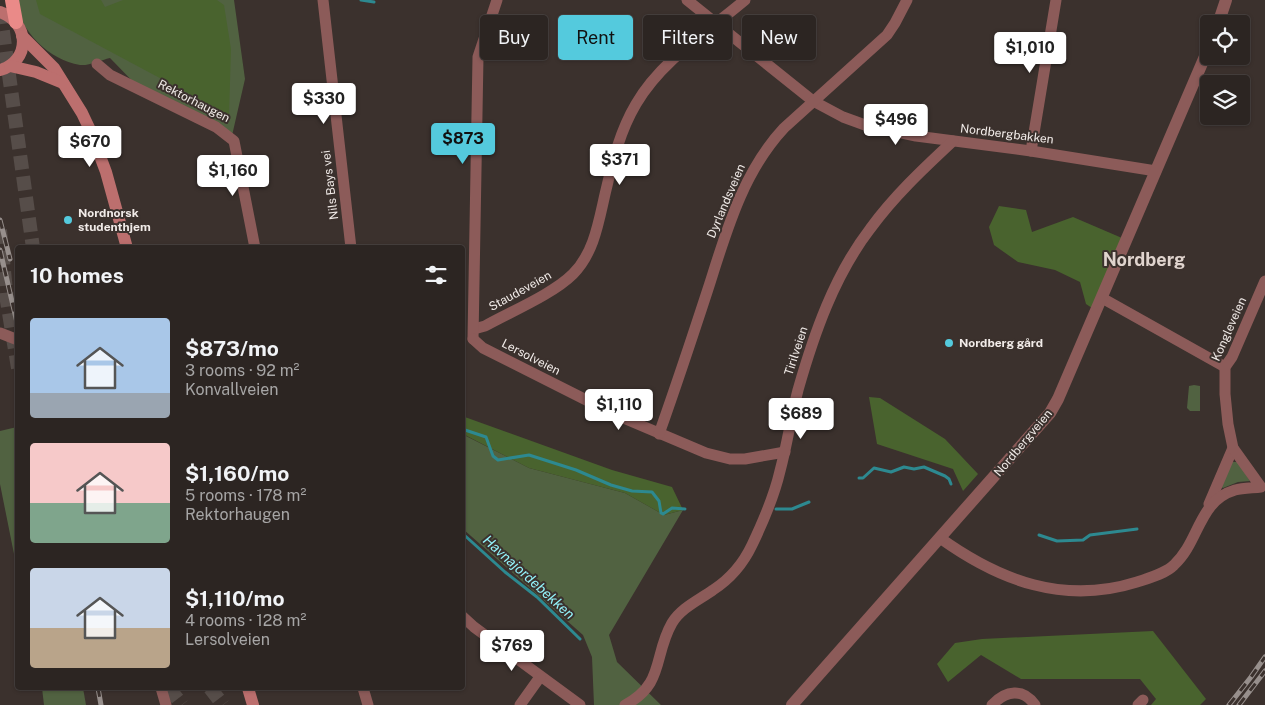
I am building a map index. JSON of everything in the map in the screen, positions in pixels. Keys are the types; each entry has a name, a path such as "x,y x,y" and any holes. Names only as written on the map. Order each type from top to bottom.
{"highway":[{"path":"12,0 16,22"}],"main road":[{"path":"0,12 16,22 22,36 54,68 77,104 91,132 106,172 125,245"},
{"path":"5,68 19,56 22,50 22,36"},
{"path":"5,68 36,72 63,83"},
{"path":"249,690 253,705"}],"street":[{"name":"Nils Bays vei","path":"323,0 351,245"},
{"path":"470,336 478,57 497,0"},
{"name":"Nordbergbakken","path":"686,0 705,15"},
{"name":"Staudeveien","path":"728,15 745,0"},
{"name":"Dyrlandsveien","path":"659,434 728,228 750,175 772,141 813,101 887,35 907,0"},
{"path":"1031,151 1056,0"},
{"path":"1221,15 1226,0"},
{"name":"Nordbergbakken","path":"732,36 813,101 864,125 887,131 1156,171"},
{"name":"Staudeveien","path":"470,336 484,326 564,282 579,267 591,246 622,133 636,103 652,81 672,60"},
{"name":"Rektorhaugen","path":"97,64 110,75 216,127 234,140 254,245"},
{"name":"Nordbergveien","path":"792,705 1050,413 1058,399 1102,298 1201,65"},
{"name":"Tirilveien","path":"625,705 635,700 648,687 653,678 669,630 678,615 727,580 745,560 772,497 808,356 821,319 851,258 868,230 891,203 915,176 953,141"},
{"name":"Kongleveien","path":"1263,488 1233,448 1225,394 1225,367 1232,358 1265,281"},
{"path":"1102,298 1225,367"},
{"path":"0,333 15,339"},
{"name":"Lersolveien","path":"470,336 483,348 614,414 706,453 730,459 757,458 785,452"},
{"path":"940,538 992,570 1018,582 1052,589 1088,591 1127,585 1153,577 1174,566 1185,553 1194,538 1233,448"},
{"name":"Kongleveien","path":"1207,508 1221,496 1235,490 1263,488"},
{"path":"465,619 474,628 580,705"},
{"path":"520,705 540,677"},
{"path":"162,690 166,705"},
{"path":"364,690 368,705"},
{"path":"992,705 998,698 1013,692 1030,698 1035,705"}],"green space":[{"path":"15,0 234,0 245,79 231,140 146,95 110,58 91,64 80,65 57,57 30,33 23,23"},
{"path":"36,0 101,0 105,7 123,0 217,0 224,5 231,49 229,115 40,14"},
{"path":"999,206 1026,210 1032,232 1073,217 1122,238 1092,308 1086,304 1080,282 1055,270 1018,262 994,245 989,227"},
{"path":"1189,386 1200,386 1200,411 1190,411 1187,408"},
{"path":"869,397 880,398 945,439 978,474 963,491 953,469 877,444"},
{"path":"465,417 612,470 672,487 683,510 664,515 625,493 529,468 465,435"},
{"path":"15,428 15,559 0,484 0,431"},
{"path":"465,436 529,468 625,493 664,515 683,510 609,635 617,662 661,705 594,705 592,657 583,635 465,531"},
{"path":"1238,462 1250,481 1238,482 1223,488 1221,487 1230,463"},
{"path":"1153,631 1206,699 1200,705 1151,705 1156,699 1140,679 1021,679 981,655 948,682 937,664 955,643 982,639"},
{"path":"42,690 83,690 86,705 44,705"}],"waterway":[{"path":"361,0 374,2"},
{"path":"465,430 486,437 493,456 498,460 529,455 576,470 611,485 632,491 652,492 659,501 661,513 663,514 672,508 685,509"},
{"path":"859,478 863,478 874,468 891,472 904,467 914,469 924,467 945,476 951,484"},
{"path":"776,509 792,509 809,502"},
{"path":"1039,535 1057,541 1083,540 1090,535 1137,529"},
{"name":"Havnajordebekken","path":"465,536 505,572 537,597 580,639"}],"tunnel":[{"path":"0,10 33,245"},
{"path":"0,230 7,301 15,350"},
{"path":"171,690 182,705"},
{"path":"212,690 223,705"}],"railway":[{"path":"0,220 10,259"},
{"path":"0,250 15,314"},
{"path":"1229,705 1265,657"},
{"path":"1239,705 1265,671"},
{"path":"98,690 101,705"}],"place":[{"name":"Nordnorsk studenthjem","path":"68,220"},
{"name":"Nordberg gård","path":"949,343"}],"district":[{"name":"Nordberg","path":"1144,259"}]}
